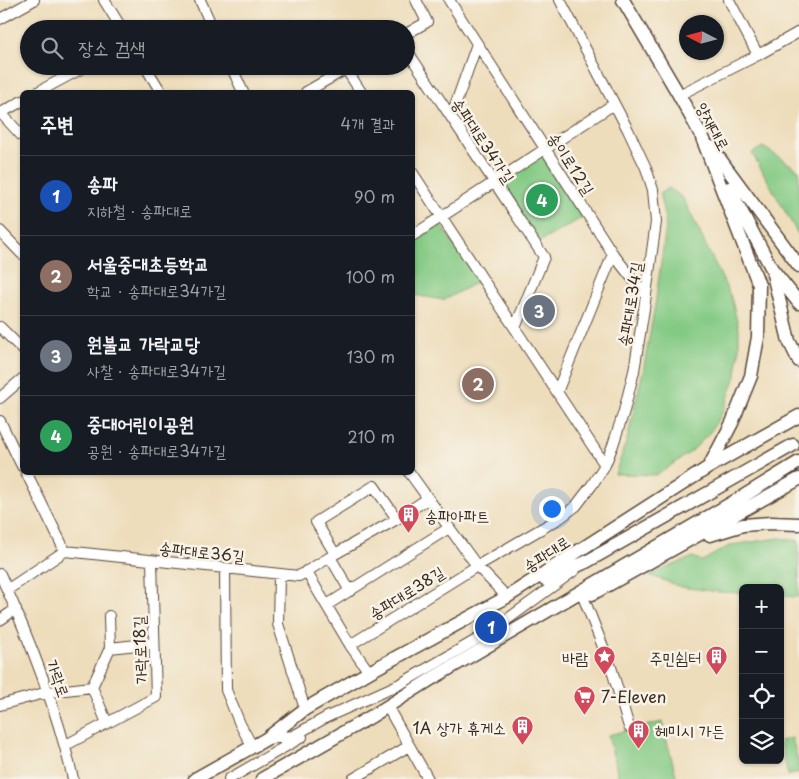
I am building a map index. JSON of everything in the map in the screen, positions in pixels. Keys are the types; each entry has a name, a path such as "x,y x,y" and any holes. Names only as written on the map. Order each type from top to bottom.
{"main road":[{"name":"양재대로","path":"623,0 679,95 772,269 799,303"},
{"path":"701,135 799,266"},
{"path":"701,135 760,285 758,337 751,376 732,423 709,467"},
{"name":"양재대로","path":"772,269 789,341 799,362"},
{"path":"795,418 799,431"},
{"name":"송파대로","path":"195,779 266,739 305,709 507,597 709,467 795,418"},
{"path":"507,597 586,562 793,445"},
{"path":"262,779 372,716 799,462"},
{"path":"556,606 584,599 799,480"},
{"path":"686,542 743,525 799,524"}],"street":[{"path":"0,19 34,0"},
{"path":"104,0 116,20"},
{"path":"200,0 209,20"},
{"path":"415,29 427,22 416,0"},
{"name":"송이로12길","path":"449,0 613,254 646,296"},
{"name":"송파대로34길","path":"477,566 560,518 576,506 605,465 624,411 632,379 646,296 656,222 653,190 646,168 560,0"},
{"path":"730,0 758,55"},
{"path":"679,95 799,32"},
{"path":"452,117 478,44"},
{"name":"송파대로34가길","path":"415,62 544,257 515,328"},
{"path":"42,90 69,75"},
{"path":"151,75 160,90"},
{"path":"235,75 242,90"},
{"path":"310,90 336,75"},
{"path":"352,75 360,90"},
{"path":"20,102 0,113 20,134"},
{"path":"415,234 614,104"},
{"path":"415,176 605,465"},
{"path":"0,231 20,252"},
{"path":"557,392 613,254"},
{"path":"0,327 20,347"},
{"path":"0,398 20,381"},
{"path":"0,422 20,462"},
{"path":"7,590 65,551 27,475"},
{"path":"411,475 477,566 507,597"},
{"path":"350,591 316,522 374,486 397,519"},
{"name":"송파대로36길","path":"65,551 299,576 428,499"},
{"path":"327,605 449,528"},
{"name":"가락로18길","path":"66,745 156,697 152,561"},
{"path":"266,739 293,736 327,717 402,683 490,632 586,562"},
{"name":"송파대로38길","path":"350,645 477,566"},
{"path":"225,569 226,690 240,724 252,746"},
{"path":"306,571 350,645 369,672"},
{"name":"가락로","path":"0,574 16,609 48,692 66,745 73,779"},
{"path":"279,575 278,624 305,709"},
{"path":"584,599 611,667 629,728"},
{"path":"0,620 16,609"},
{"path":"107,723 92,687 110,648 109,616"},
{"path":"110,648 154,644"},
{"path":"229,779 329,721 404,688 433,678"},
{"path":"0,705 48,692 92,687"},
{"path":"387,706 428,779"},
{"path":"353,779 409,746"}],"green space":[{"path":"763,147 799,170 799,236 752,153"},
{"path":"544,154 585,216 538,243 499,183"},
{"path":"669,188 683,198 731,297 739,329 736,376 724,410 711,431 692,451 657,475 615,474 627,440 644,366 666,227 660,193"},
{"path":"440,224 479,281 444,300 415,295 415,241"},
{"path":"779,538 799,541 799,597 784,596 784,584 739,584 739,593 719,592 681,587 649,575 693,557 702,561 731,545"},
{"path":"662,722 677,779 619,779 608,735"},
{"path":"792,738 799,765 799,773 788,775 784,758 784,740"}],"place":[{"name":"중대어린이공원","path":"542,200"},
{"name":"원불교 가락교당","path":"539,311"},
{"name":"서울중대초등학교","path":"478,384"},
{"name":"송파아파트","path":"409,534"},
{"name":"송파","path":"491,627"},
{"name":"바람","path":"604,676"},
{"name":"주민쉼터","path":"717,676"},
{"name":"7-Eleven","path":"585,715"},
{"name":"1A 상가 휴게소","path":"522,746"},
{"name":"헤미시 가든","path":"639,749"}]}
